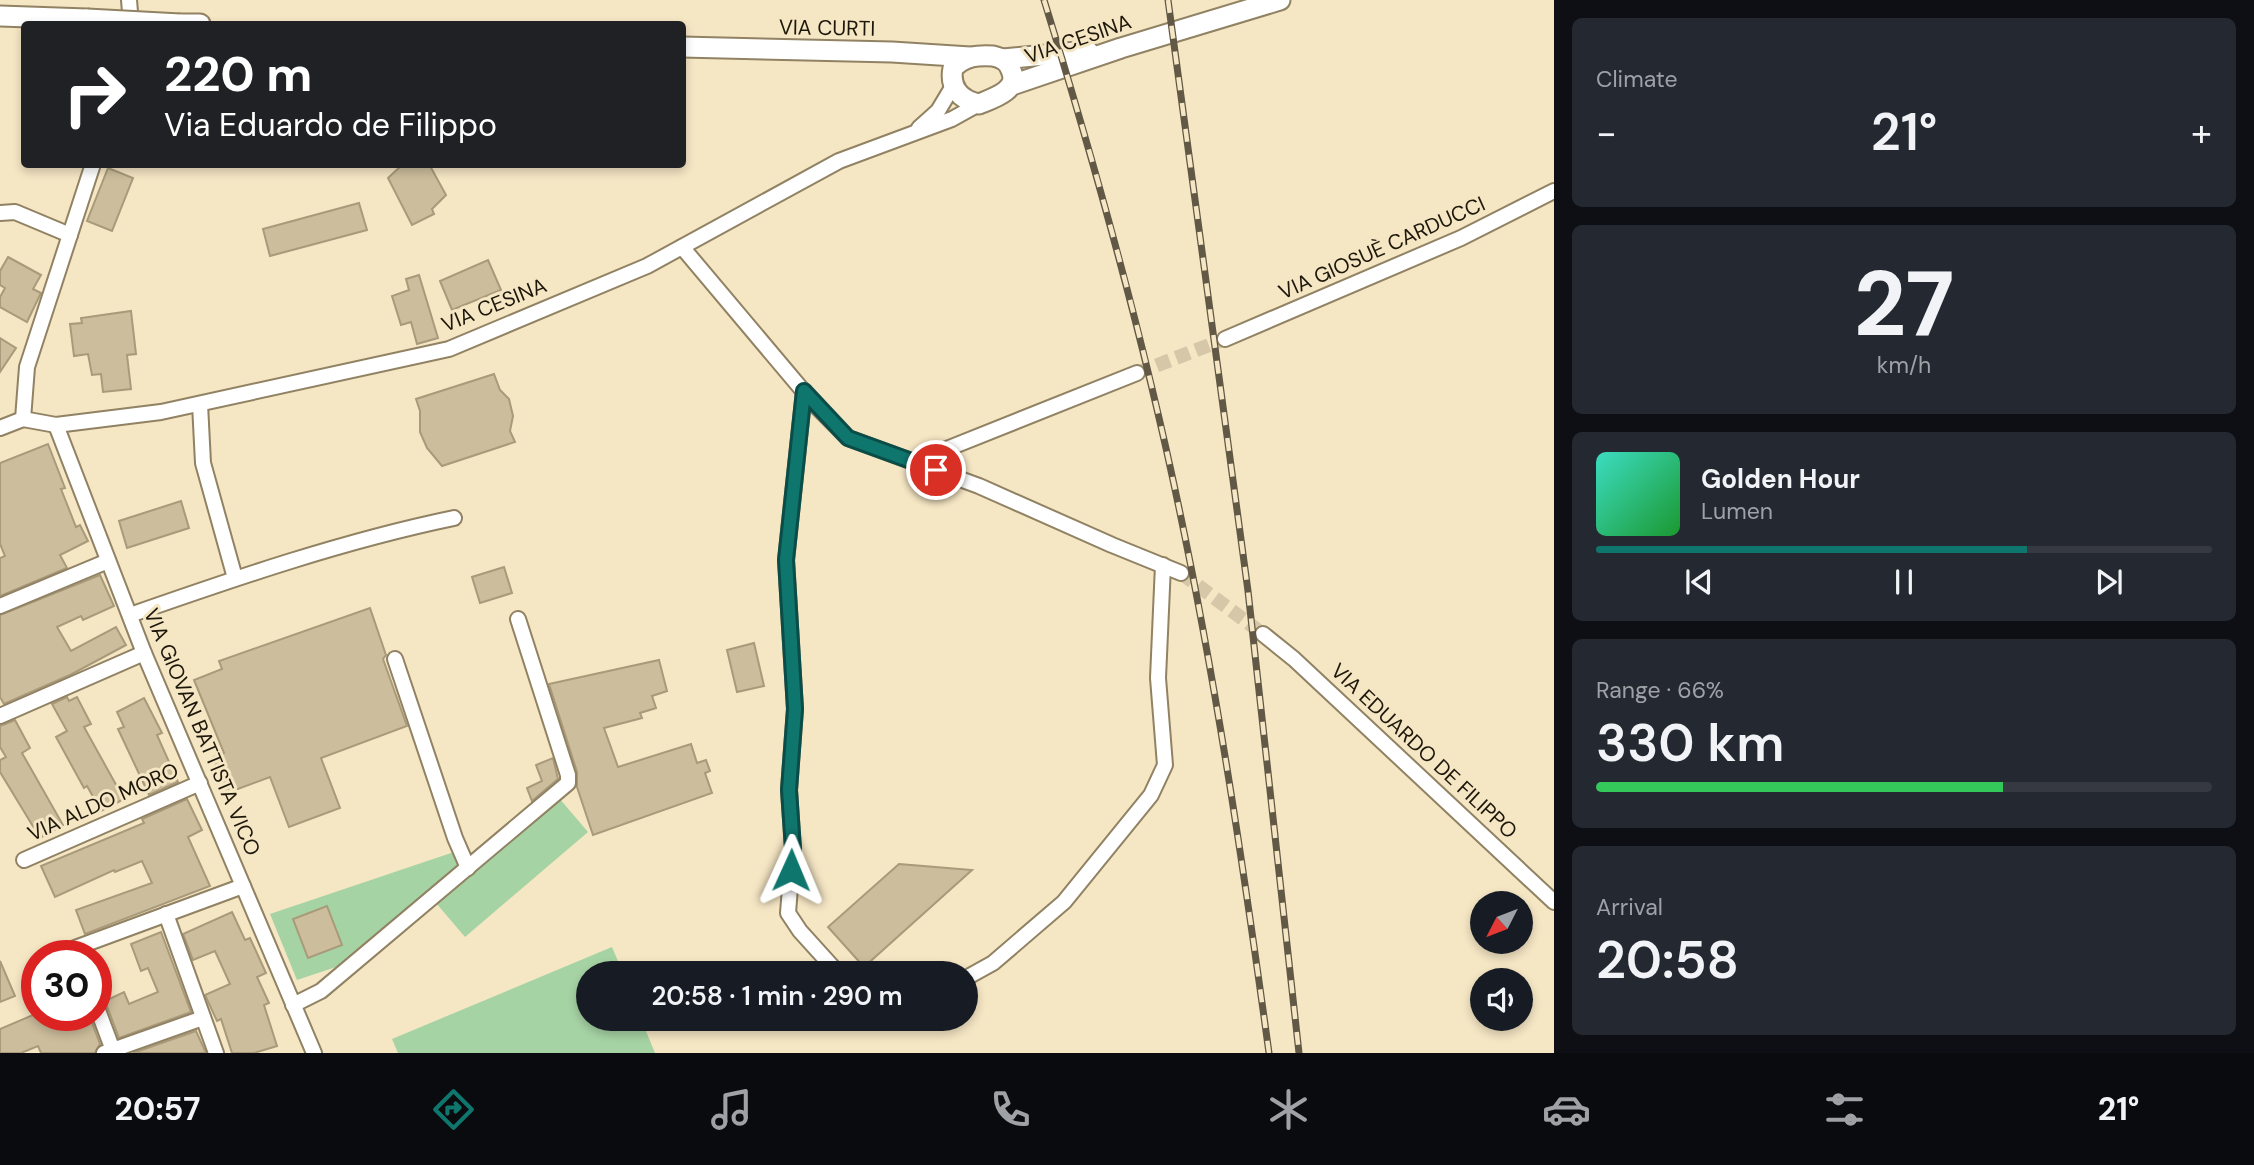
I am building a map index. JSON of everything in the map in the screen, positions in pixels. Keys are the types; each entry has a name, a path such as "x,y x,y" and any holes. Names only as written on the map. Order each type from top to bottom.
{"main road":[{"name":"VIA CESINA","path":"979,104 1005,92 1012,85 1121,48 1280,0"},
{"path":"0,16 128,21"},
{"name":"VIA CURTI","path":"686,47 970,57"},
{"path":"1003,59 1121,48"},
{"path":"913,54 952,81 961,96 979,104"},
{"name":"VIA CESINA","path":"952,81 953,68 961,60 993,55 1010,66 1012,85"}],"street":[{"path":"129,0 131,21"},
{"name":"VIA CESINA","path":"23,419 56,425 161,412 449,349 647,266 839,161 911,135 938,111 952,81"},
{"path":"911,135 953,119 979,104"},
{"path":"0,428 23,419 27,367 92,168"},
{"name":"VIA GIOSUÈ CARDUCCI","path":"1225,340 1461,239 1554,191"},
{"path":"0,213 15,212 70,235"},
{"path":"682,247 804,391 848,438 979,486 1181,573"},
{"path":"914,462 1138,373"},
{"path":"804,391 786,560 795,709 789,790 793,849 788,913 827,961"},
{"path":"200,404 203,463 235,578"},
{"name":"VIA GIOVAN BATTISTA VICO","path":"56,425 144,653 293,1004 308,1050"},
{"path":"130,615 235,578 386,532 454,518"},
{"path":"0,606 108,561"},
{"path":"978,971 993,963 1064,902 1151,795 1165,765 1158,677 1163,565"},
{"path":"293,1004 321,991 568,783 568,775 518,619"},
{"name":"VIA EDUARDO DE FILIPPO","path":"1262,634 1294,659 1554,902"},
{"path":"0,716 144,653"},
{"path":"395,660 455,838 468,868"},
{"name":"VIA ALDO MORO","path":"24,860 200,783"},
{"path":"105,940 243,886"},
{"path":"166,914 216,1053"},
{"path":"104,1031 110,1052 203,1018"}],"green space":[{"path":"559,798 588,832 465,937 436,903"},
{"path":"454,852 460,869 339,966 297,980 270,914"},
{"path":"612,947 618,961 579,961"},
{"path":"576,962 576,1031 646,1031 655,1053 398,1053 392,1039"}],"building":[{"path":"108,168 133,178 112,231 87,221"},
{"path":"399,168 431,168 446,195 432,209 434,214 412,225 388,178"},
{"path":"359,203 367,230 270,256 263,229"},
{"path":"8,257 41,275 33,289 41,293 27,322 0,307 0,297 5,288 0,285 0,271"},
{"path":"488,260 501,290 452,310 440,281"},
{"path":"419,275 438,338 417,344 411,322 401,325 392,296 409,290 406,279"},
{"path":"131,311 136,354 127,355 131,389 103,392 101,374 92,375 88,354 74,356 70,324 82,323 81,318"},
{"path":"0,338 16,348 0,372"},
{"path":"494,374 500,390 509,399 513,416 510,431 515,442 442,466 427,448 420,432 420,411 416,399"},
{"path":"48,444 76,527 80,525 88,541 60,555 67,568 0,596 0,558 5,556 0,544 0,463"},
{"path":"181,501 189,528 127,548 119,521"},
{"path":"504,567 512,593 480,603 472,577"},
{"path":"100,575 114,606 83,620 81,616 57,627 71,651 116,627 126,645 72,674 4,704 0,697 0,615"},
{"path":"370,608 386,655 383,659 407,726 321,758 340,808 289,827 270,777 227,793 213,757 224,753 194,680 222,669 219,661"},
{"path":"754,643 764,686 737,692 727,650"},
{"path":"659,660 667,691 652,696 656,708 640,713 642,718 604,728 618,767 691,744 697,763 706,760 710,771 705,773 712,793 593,835 577,787 577,772 549,684"},
{"path":"67,697 69,701 77,697 91,724 84,727 124,799 101,811 87,786 84,788 56,737 67,731 52,704"},
{"path":"144,698 162,733 157,735 178,782 149,795 118,729 124,727 117,712"},
{"path":"15,720 30,748 22,753 63,825 40,838 0,772 0,760 6,757 0,747 0,726"},
{"path":"553,758 558,779 532,801 527,788 542,781 536,765"},
{"path":"187,799 202,830 188,837 210,886 85,934 76,910 152,883 142,861 115,872 114,870 55,897 41,866 144,823 142,819"},
{"path":"899,864 972,870 871,961 859,961 828,927"},
{"path":"327,906 342,945 308,958 293,919"},
{"path":"232,912 245,940 250,938 266,973 257,977 269,1003 264,1005 277,1046 254,1053 232,1053 221,1019 217,1021 205,995 230,984 215,951 193,960 183,934"},
{"path":"161,932 191,1012 119,1038 112,1020 112,998 124,992 129,1004 158,992 148,968 141,971 131,944"},
{"path":"0,961 15,996 0,1002"},
{"path":"21,1020 21,1031 95,1031 100,1044 95,1053 41,1053 38,1046 21,1053 0,1053 0,1029"},
{"path":"196,1031 206,1053 133,1053"}],"tunnel":[{"path":"1137,373 1225,339"},
{"path":"1181,573 1263,634"}],"railway":[{"path":"1044,0 1118,252 1179,508 1229,780 1269,1053"},
{"path":"1168,0 1248,591 1299,1053"}],"route":[{"path":"791,870 793,849 789,790 795,709 786,560 804,391 848,438 936,470"}]}
